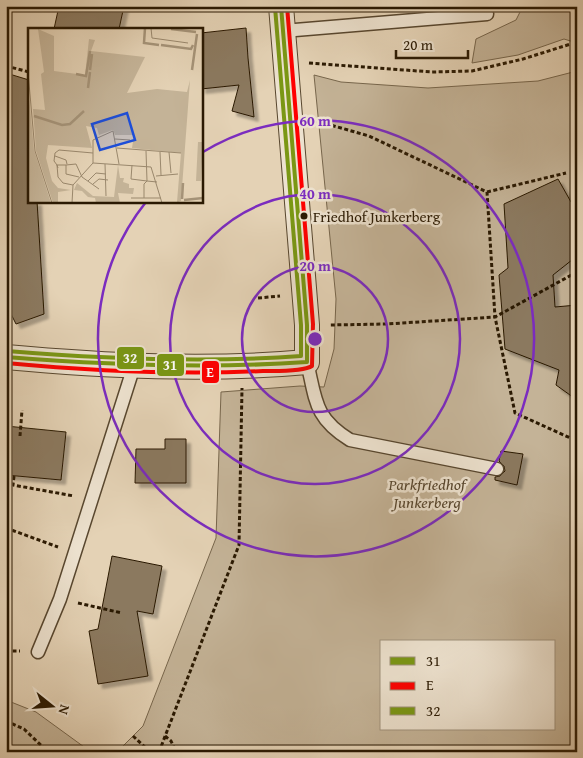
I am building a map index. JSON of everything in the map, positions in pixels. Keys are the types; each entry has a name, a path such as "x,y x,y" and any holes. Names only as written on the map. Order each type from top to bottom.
{"street":[{"path":"6,357 134,366 308,362 307,325 282,6"}],"lane":[{"path":"283,31 487,14"},
{"path":"308,362 318,409 331,429 350,440 497,469"},
{"path":"38,652 60,599 134,366"}],"path":[{"path":"286,62 432,72 472,70 577,42"},
{"path":"572,44 577,46"},
{"path":"6,66 28,72"},
{"path":"289,113 370,136 487,192 566,173"},
{"path":"487,192 495,317 515,413 577,441"},
{"path":"307,325 387,324 495,317 577,272"},
{"path":"159,752 239,545 242,365"},
{"path":"20,436 22,410"},
{"path":"14,476 13,484 92,500"},
{"path":"6,528 75,553"},
{"path":"60,599 122,613"},
{"path":"6,722 24,729 48,752"},
{"path":"133,736 150,752"},
{"path":"165,736 171,741 176,752"}],"green space":[{"path":"523,6 577,6 577,43 564,39 518,55 472,63 476,39 516,20"},
{"name":"Parkfriedhof Junkerberg","path":"577,71 577,752 117,752 143,726 216,538 221,392 300,386 324,387 334,349 336,299 314,75 341,82 428,88 538,81"},
{"path":"6,700 36,712 91,752 6,752"}],"building":[{"path":"59,6 124,6 119,28 54,28"},
{"path":"246,28 254,117 232,111 239,85 202,89 202,33"},
{"path":"6,73 28,80 28,202 37,202 44,314 16,324 6,304"},
{"path":"558,179 571,202 577,202 577,256 553,275 555,307 577,305 577,400 556,385 559,370 505,349 499,275 508,268 504,204"},
{"path":"6,426 66,432 61,480 6,475"},
{"path":"165,439 186,439 186,483 135,483 136,449 165,449"},
{"path":"501,451 523,454 517,485 495,480 495,477 500,476 505,471 504,466 499,461"},
{"path":"112,556 162,566 153,614 137,611 148,676 98,684 89,631 98,629"}],"transit line":[{"name":"31","path":"6,357 194,366 307,362 307,325 281,6"},
{"name":"E","path":"6,363 102,370 199,373 288,371 312,366 313,324 287,6"},
{"name":"32","path":"7,351 190,360 301,356 301,325 275,7"}],"place":[{"name":"Friedhof Junkerberg","path":"304,216"}]}
